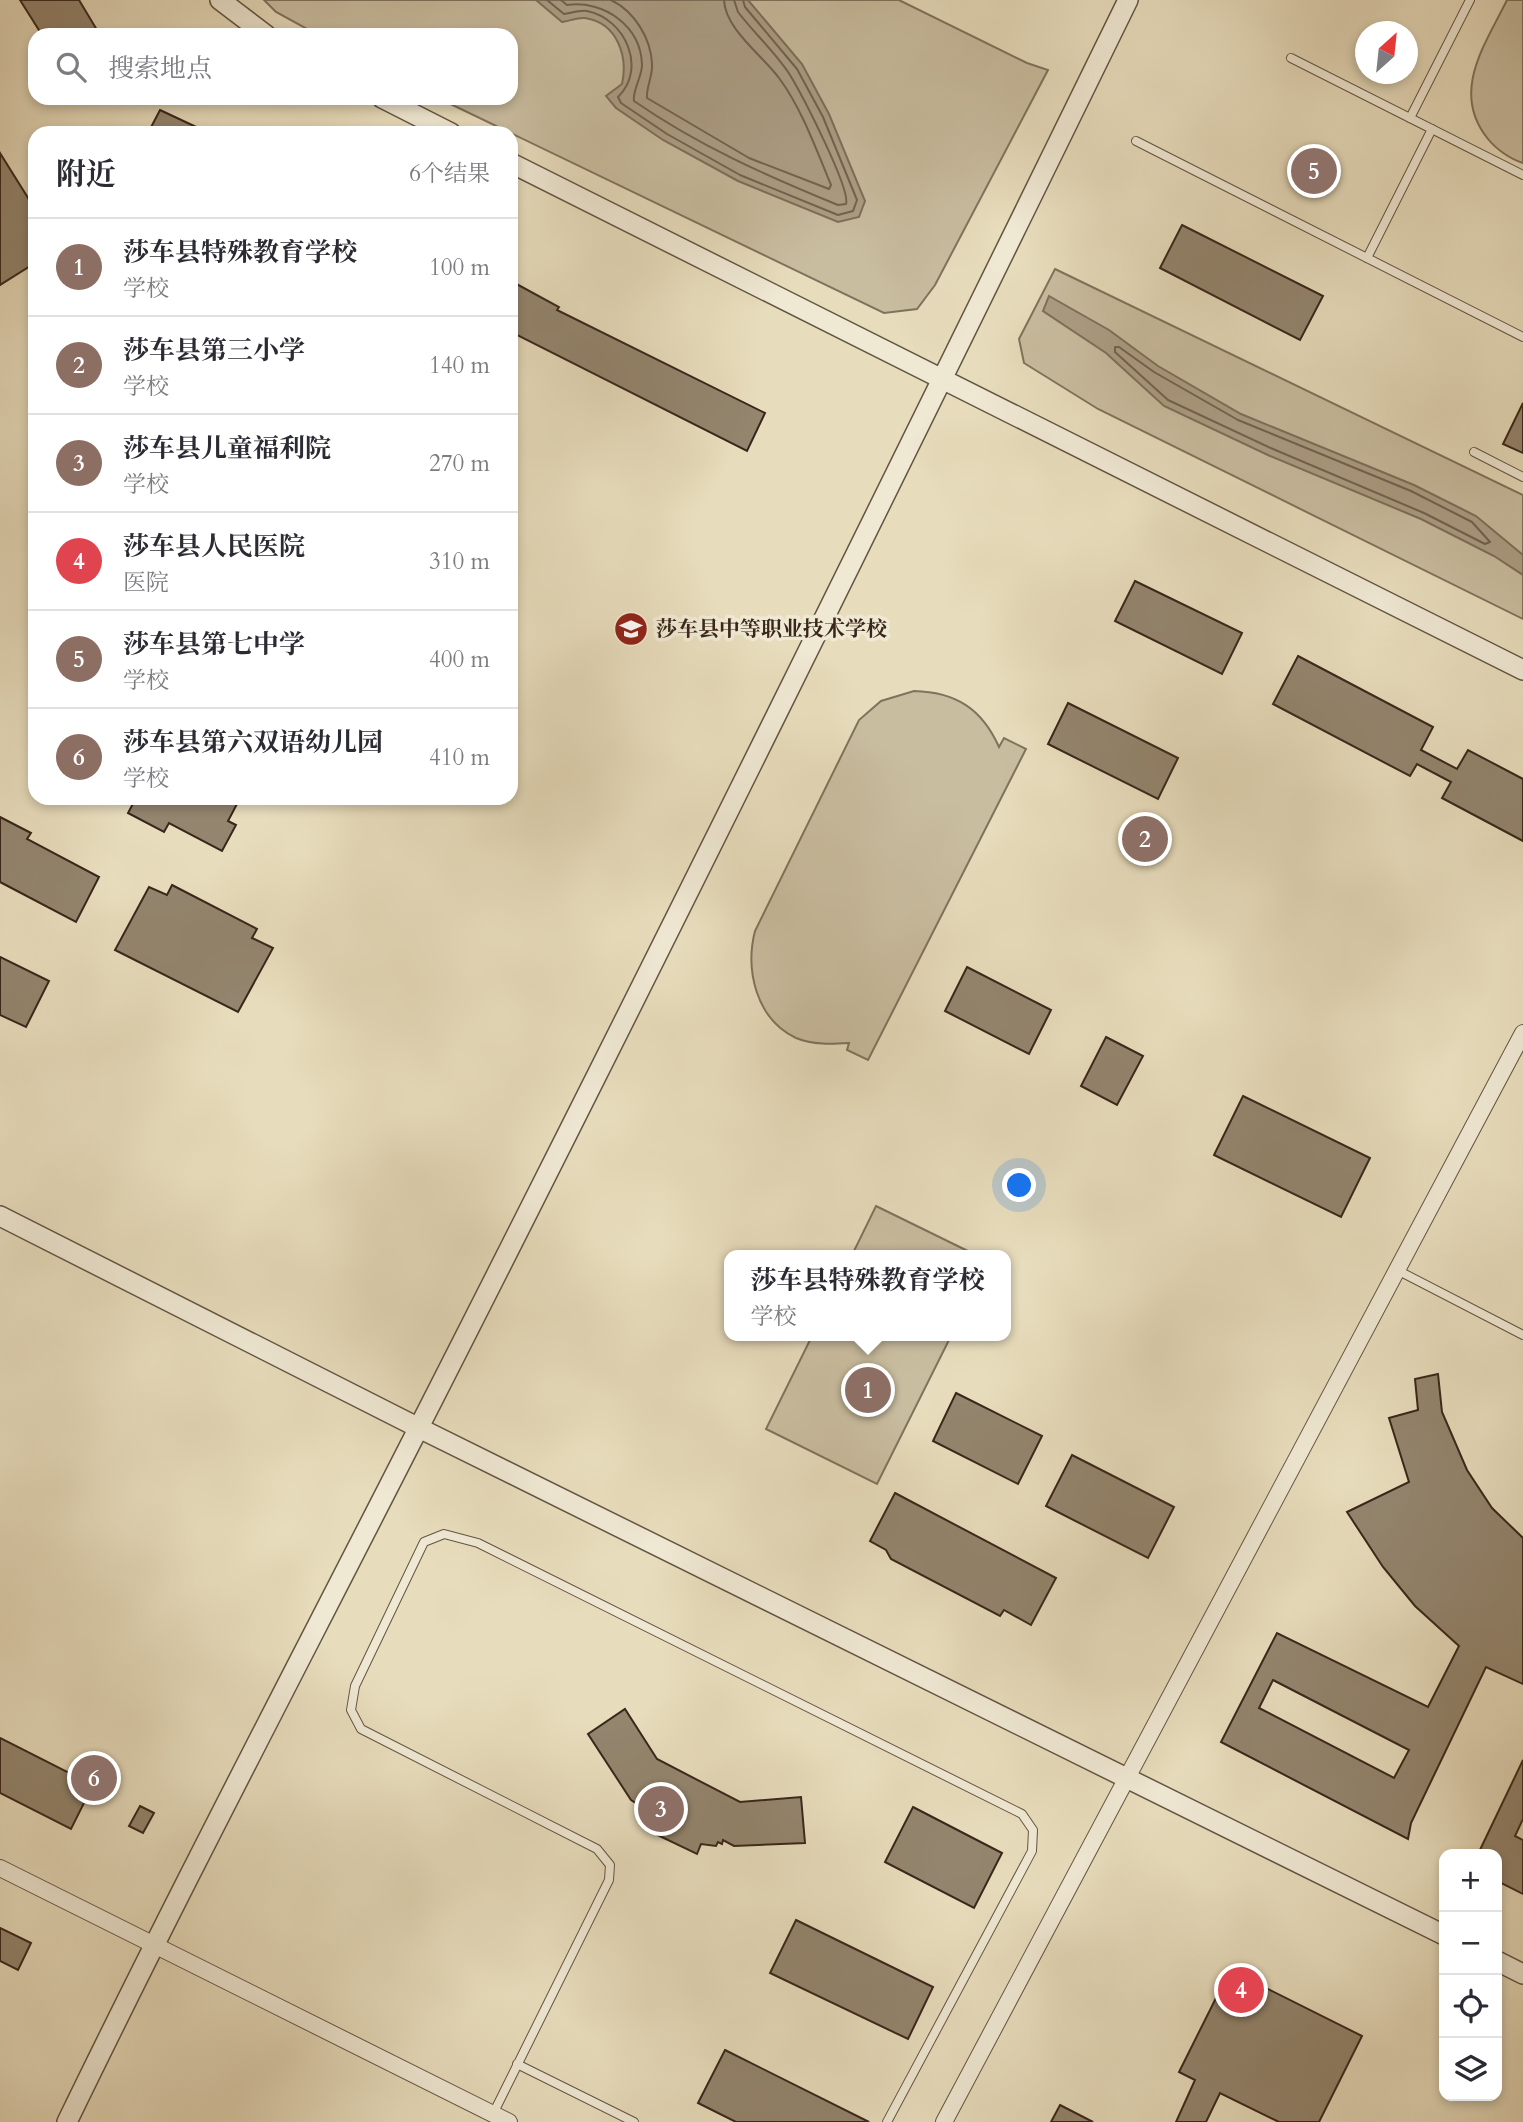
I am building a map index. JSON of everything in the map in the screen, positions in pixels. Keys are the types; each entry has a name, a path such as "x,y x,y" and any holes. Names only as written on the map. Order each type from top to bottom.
{"street":[{"path":"220,0 257,28"},
{"path":"67,2122 153,1944 419,1428 1128,0"},
{"path":"396,105 437,126"},
{"path":"518,167 1523,670"},
{"path":"944,2122 1523,1033"},
{"path":"0,1216 419,1428 1128,1776 1439,1932"},
{"path":"0,1868 509,2122"},
{"path":"1502,1964 1523,1974"}],"lane":[{"path":"1409,118 1470,0"},
{"path":"1291,58 1523,175"},
{"path":"1367,258 1432,129"},
{"path":"1136,141 1523,337"},
{"path":"1474,452 1523,477"},
{"path":"1397,1270 1523,1335"},
{"path":"493,2114 609,1880 610,1865 597,1849 361,1729 351,1710 355,1686 424,1542 444,1534 478,1543 1022,1814 1033,1830 1032,1851 887,2122"},
{"path":"517,2064 634,2122"}],"shaded area":[{"path":"264,0 899,0 1027,63 1048,70 935,285 917,309 884,313 518,137 518,126 496,126 453,105 518,105 518,28 305,28 276,12"},
{"path":"1507,0 1523,0 1523,163 1504,153 1488,139 1477,121 1472,104 1472,86 1481,51"},
{"path":"1055,269 1523,495 1523,619 1098,409 1024,363 1019,339"},
{"path":"914,691 955,699 976,713 999,747 1004,738 1026,749 868,1060 847,1050 849,1043 809,1042 782,1030 771,1019 757,992 753,977 752,946 755,931 859,720 881,701"},
{"path":"876,1206 966,1250 854,1250"},
{"path":"810,1341 948,1341 877,1484 766,1429"}],"water":[{"path":"536,0 748,0 802,64 829,114 865,201 859,217 838,222 738,181 663,140 616,108 606,96 622,84 622,53 613,34 596,21 585,18 562,22"},
{"path":"1049,296 1109,330 1158,366 1241,414 1414,485 1476,516 1523,555 1523,575 1494,556 1421,519 1270,456 1164,406 1106,353 1043,311"}],"building":[{"path":"20,0 79,0 96,28 38,28"},
{"path":"160,110 194,126 152,126"},
{"path":"0,153 28,198 28,267 0,285"},
{"path":"1182,225 1323,296 1300,340 1160,268"},
{"path":"518,285 559,307 557,310 765,413 747,451 518,336"},
{"path":"1523,403 1523,453 1503,444"},
{"path":"1135,581 1242,633 1222,674 1115,621"},
{"path":"1298,656 1433,727 1421,750 1457,769 1468,750 1523,779 1523,841 1442,798 1451,782 1417,764 1410,776 1273,704"},
{"path":"1068,703 1178,758 1158,799 1048,744"},
{"path":"132,805 236,805 228,821 236,825 222,851 169,823 164,832 128,813"},
{"path":"0,817 31,833 27,839 99,877 76,922 0,882"},
{"path":"172,885 257,929 252,938 273,948 238,1012 115,950 149,887 167,895"},
{"path":"0,957 49,981 26,1027 0,1015"},
{"path":"967,967 1051,1010 1029,1054 945,1011"},
{"path":"1106,1037 1143,1056 1117,1105 1081,1086"},
{"path":"1243,1096 1370,1158 1341,1217 1214,1155"},
{"path":"1438,1374 1442,1412 1467,1470 1492,1508 1523,1538 1523,1684 1486,1667 1411,1823 1408,1839 1221,1742 1277,1633 1428,1707 1459,1646 1415,1606 1383,1567 1347,1512 1409,1482 1389,1418 1418,1410 1415,1379","holes":["1273,1680 1409,1750 1394,1778 1259,1708"]},
{"path":"956,1393 1042,1436 1018,1484 933,1441"},
{"path":"1072,1455 1174,1507 1148,1558 1046,1506"},
{"path":"895,1493 1056,1578 1031,1625 1004,1610 1000,1616 891,1559 886,1550 870,1541"},
{"path":"625,1709 657,1759 740,1802 801,1797 805,1843 734,1846 723,1840 722,1844 718,1842 716,1846 701,1844 697,1854 647,1830 652,1817 647,1815 648,1811 631,1800 588,1734"},
{"path":"0,1738 93,1785 71,1829 0,1793"},
{"path":"1523,1760 1523,1819 1515,1836 1523,1840 1523,1894 1502,1884 1502,1849 1480,1849"},
{"path":"140,1806 154,1813 143,1833 129,1826"},
{"path":"913,1807 1002,1853 974,1908 885,1862"},
{"path":"796,1920 933,1987 908,2039 770,1973"},
{"path":"0,1928 31,1943 18,1970 0,1961"},
{"path":"1230,1970 1362,2036 1319,2122 1279,2122 1220,2093 1206,2122 1176,2122 1195,2080 1179,2072"},
{"path":"725,2050 869,2122 736,2122 698,2103"},
{"path":"1060,2105 1093,2122 1051,2122"}],"place":[{"name":"莎车县第七中学","path":"1314,171"},
{"name":"莎车县中等职业技术学校","path":"631,629"},
{"name":"莎车县第三小学","path":"1145,839"},
{"name":"莎车县特殊教育学校","path":"868,1390"},
{"name":"莎车县第六双语幼儿园","path":"94,1778"},
{"name":"莎车县儿童福利院","path":"661,1809"},
{"name":"莎车县人民医院","path":"1241,1990"}]}
